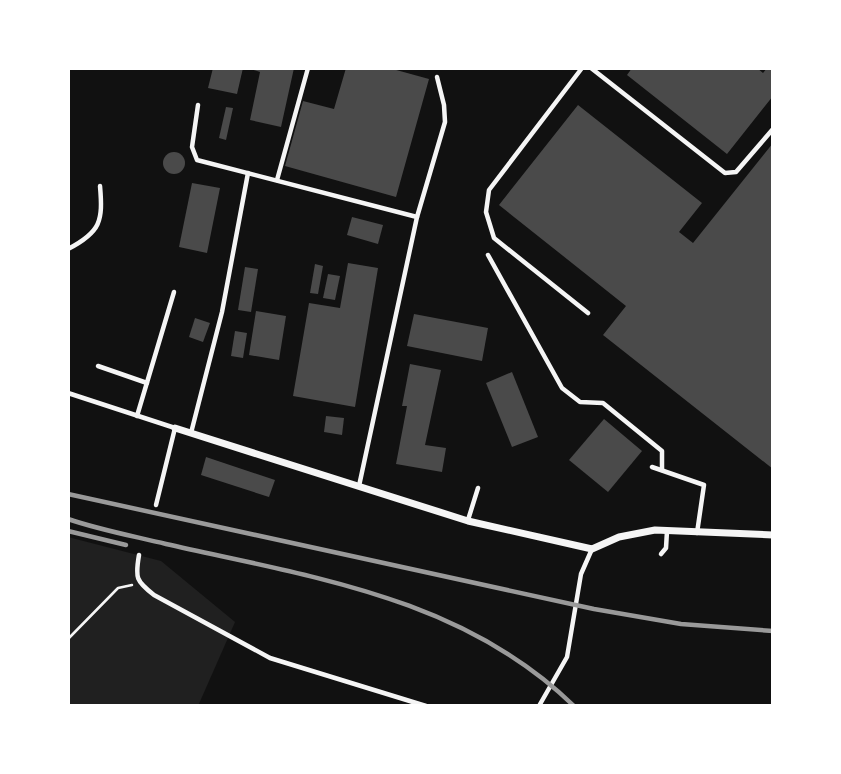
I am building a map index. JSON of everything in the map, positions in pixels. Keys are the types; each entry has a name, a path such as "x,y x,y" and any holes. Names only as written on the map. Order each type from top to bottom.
{"street":[{"path":"175,428 468,522 592,549 641,531 773,535"}],"lane":[{"path":"277,180 309,68"},
{"path":"582,68 489,190 486,212 494,238 588,313"},
{"path":"591,68 725,173 736,172 773,129"},
{"path":"359,486 417,217 444,122 444,105 438,77"},
{"path":"198,105 192,147 197,160 417,217"},
{"path":"191,433 222,312 248,173"},
{"path":"68,249 96,230 102,208 100,186"},
{"path":"488,255 562,388 580,402 603,403 662,451 662,470"},
{"path":"137,416 174,292"},
{"path":"98,366 147,383"},
{"path":"68,393 175,428 156,505"},
{"path":"652,467 704,485 697,533"},
{"path":"468,522 478,488"},
{"path":"661,554 666,548 667,531"},
{"path":"539,706 568,657 581,574 592,549"},
{"path":"139,555 136,572 139,583 154,595 270,658 426,706"}],"path":[{"path":"68,639 118,588 139,583"}],"shaded area":[{"path":"68,537 161,561 235,622 198,706 68,706"}],"building":[{"path":"213,68 243,68 237,94 208,88"},
{"path":"248,68 294,68 281,127 250,120 260,72"},
{"path":"346,68 389,68 429,79 396,197 285,166 303,101 334,109"},
{"path":"632,68 757,68 763,73 767,68 773,68 773,96 727,154 627,75"},
{"path":"578,105 702,203 679,232 693,243 773,143 773,469 603,335 626,306 499,205"},
{"path":"226,107 233,108 226,140 219,138"},
{"path":"174,152 182,155 185,163 182,171 174,174 166,171 163,163 166,155"},
{"path":"192,183 220,188 207,253 179,247"},
{"path":"352,217 383,225 378,244 347,235"},
{"path":"348,263 378,268 355,407 293,396 309,303 340,308"},
{"path":"315,264 323,266 318,294 310,293"},
{"path":"245,267 258,269 251,312 238,310"},
{"path":"328,274 340,276 335,300 323,298"},
{"path":"256,311 286,316 279,360 249,355"},
{"path":"414,314 488,328 482,361 407,346"},
{"path":"195,318 210,323 203,342 189,337"},
{"path":"235,331 247,333 243,358 231,356"},
{"path":"410,364 441,370 425,445 446,448 442,472 396,464 407,406 402,406"},
{"path":"512,372 538,437 512,447 486,383"},
{"path":"326,416 344,418 342,435 324,432"},
{"path":"604,419 642,451 608,492 569,460"},
{"path":"206,457 275,480 269,497 201,475"}],"railway":[{"path":"68,494 594,609 681,624 773,631"},
{"path":"68,519 382,596 483,639 530,669 574,706"},
{"path":"68,531 126,545"}]}
